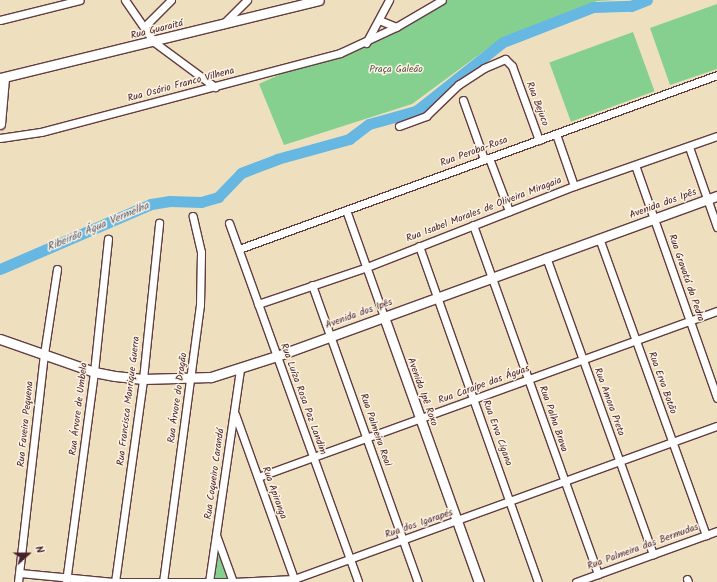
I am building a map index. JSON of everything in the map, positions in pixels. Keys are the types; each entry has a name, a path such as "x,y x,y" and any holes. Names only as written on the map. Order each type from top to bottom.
{"street":[{"path":"0,20 59,2 80,0"},
{"path":"125,0 154,42 214,88"},
{"path":"144,27 171,0"},
{"path":"223,24 247,0"},
{"name":"Rua Guaraitá","path":"2,78 154,42 319,0"},
{"path":"366,43 389,0"},
{"name":"Rua Osório Franco Vilhena","path":"0,138 30,134 214,88 340,52 366,43 396,28 442,0"},
{"path":"378,20 396,28"},
{"name":"Rua Bejuco","path":"399,126 426,116 458,85 501,60 510,62 539,140"},
{"name":"Rua Peroba-Rosa","path":"239,249 717,75"},
{"path":"0,124 2,78"},
{"path":"463,100 486,159 509,211"},
{"path":"556,134 574,186"},
{"name":"Rua Isabel Morales de Oliveira Miragaia","path":"258,304 366,267 574,186 717,136"},
{"path":"689,147 717,227"},
{"name":"Rua Gravatá da Pedra","path":"635,165 717,398"},
{"name":"Avenida dos Ipês","path":"0,339 94,372 143,379 190,379 240,369 717,196"},
{"name":"Avenida Ipê Roxo","path":"346,210 479,582"},
{"name":"Rua Árvore do Dragão","path":"163,581 190,379 201,278 201,252 193,216"},
{"name":"Rua Francisca Manrique Guerra","path":"115,582 143,379 159,223"},
{"name":"Rua Luíza Rosa Paz Landim","path":"229,223 358,582"},
{"name":"Rua Palha Brava","path":"473,225 598,574"},
{"name":"Rua Erva Botão","path":"599,238 706,535"},
{"name":"Rua Árvore de Umbela","path":"67,580 94,372 108,239"},
{"name":"Rua Erva Cigana","path":"419,246 511,501 538,582"},
{"name":"Rua Amora Preta","path":"546,257 653,554"},
{"name":"Rua Faveira Pequena","path":"18,582 44,354 57,269"},
{"name":"Rua Palmeira Real","path":"312,285 418,582"},
{"name":"Rua Caraípe das Águas","path":"258,477 420,420 717,311"},
{"name":"Rua Coqueiro Carandá","path":"209,582 240,369"},
{"name":"Rua Apiranga","path":"234,412 294,580"},
{"name":"Rua dos Igarapés","path":"20,573 67,580 115,582 233,582 294,580 457,522 620,462 672,441 717,426"},
{"name":"Rua Palmeira das Bermudas","path":"576,582 717,531"},
{"path":"216,534 233,582"}],"green space":[{"name":"Praça Galeão","path":"446,0 616,0 597,1 503,37 412,104 284,145 259,84 296,67 363,47"},
{"path":"717,4 717,69 670,85 650,28"},
{"path":"633,32 655,91 571,122 549,62"},
{"path":"216,529 234,578 210,579"}],"waterway":[{"name":"Ribeirão Água Vermelha","path":"0,269 151,204 170,201 201,202 218,197 241,173 277,159 349,139 369,124 416,111 503,42 593,7 631,6 647,0"}]}
